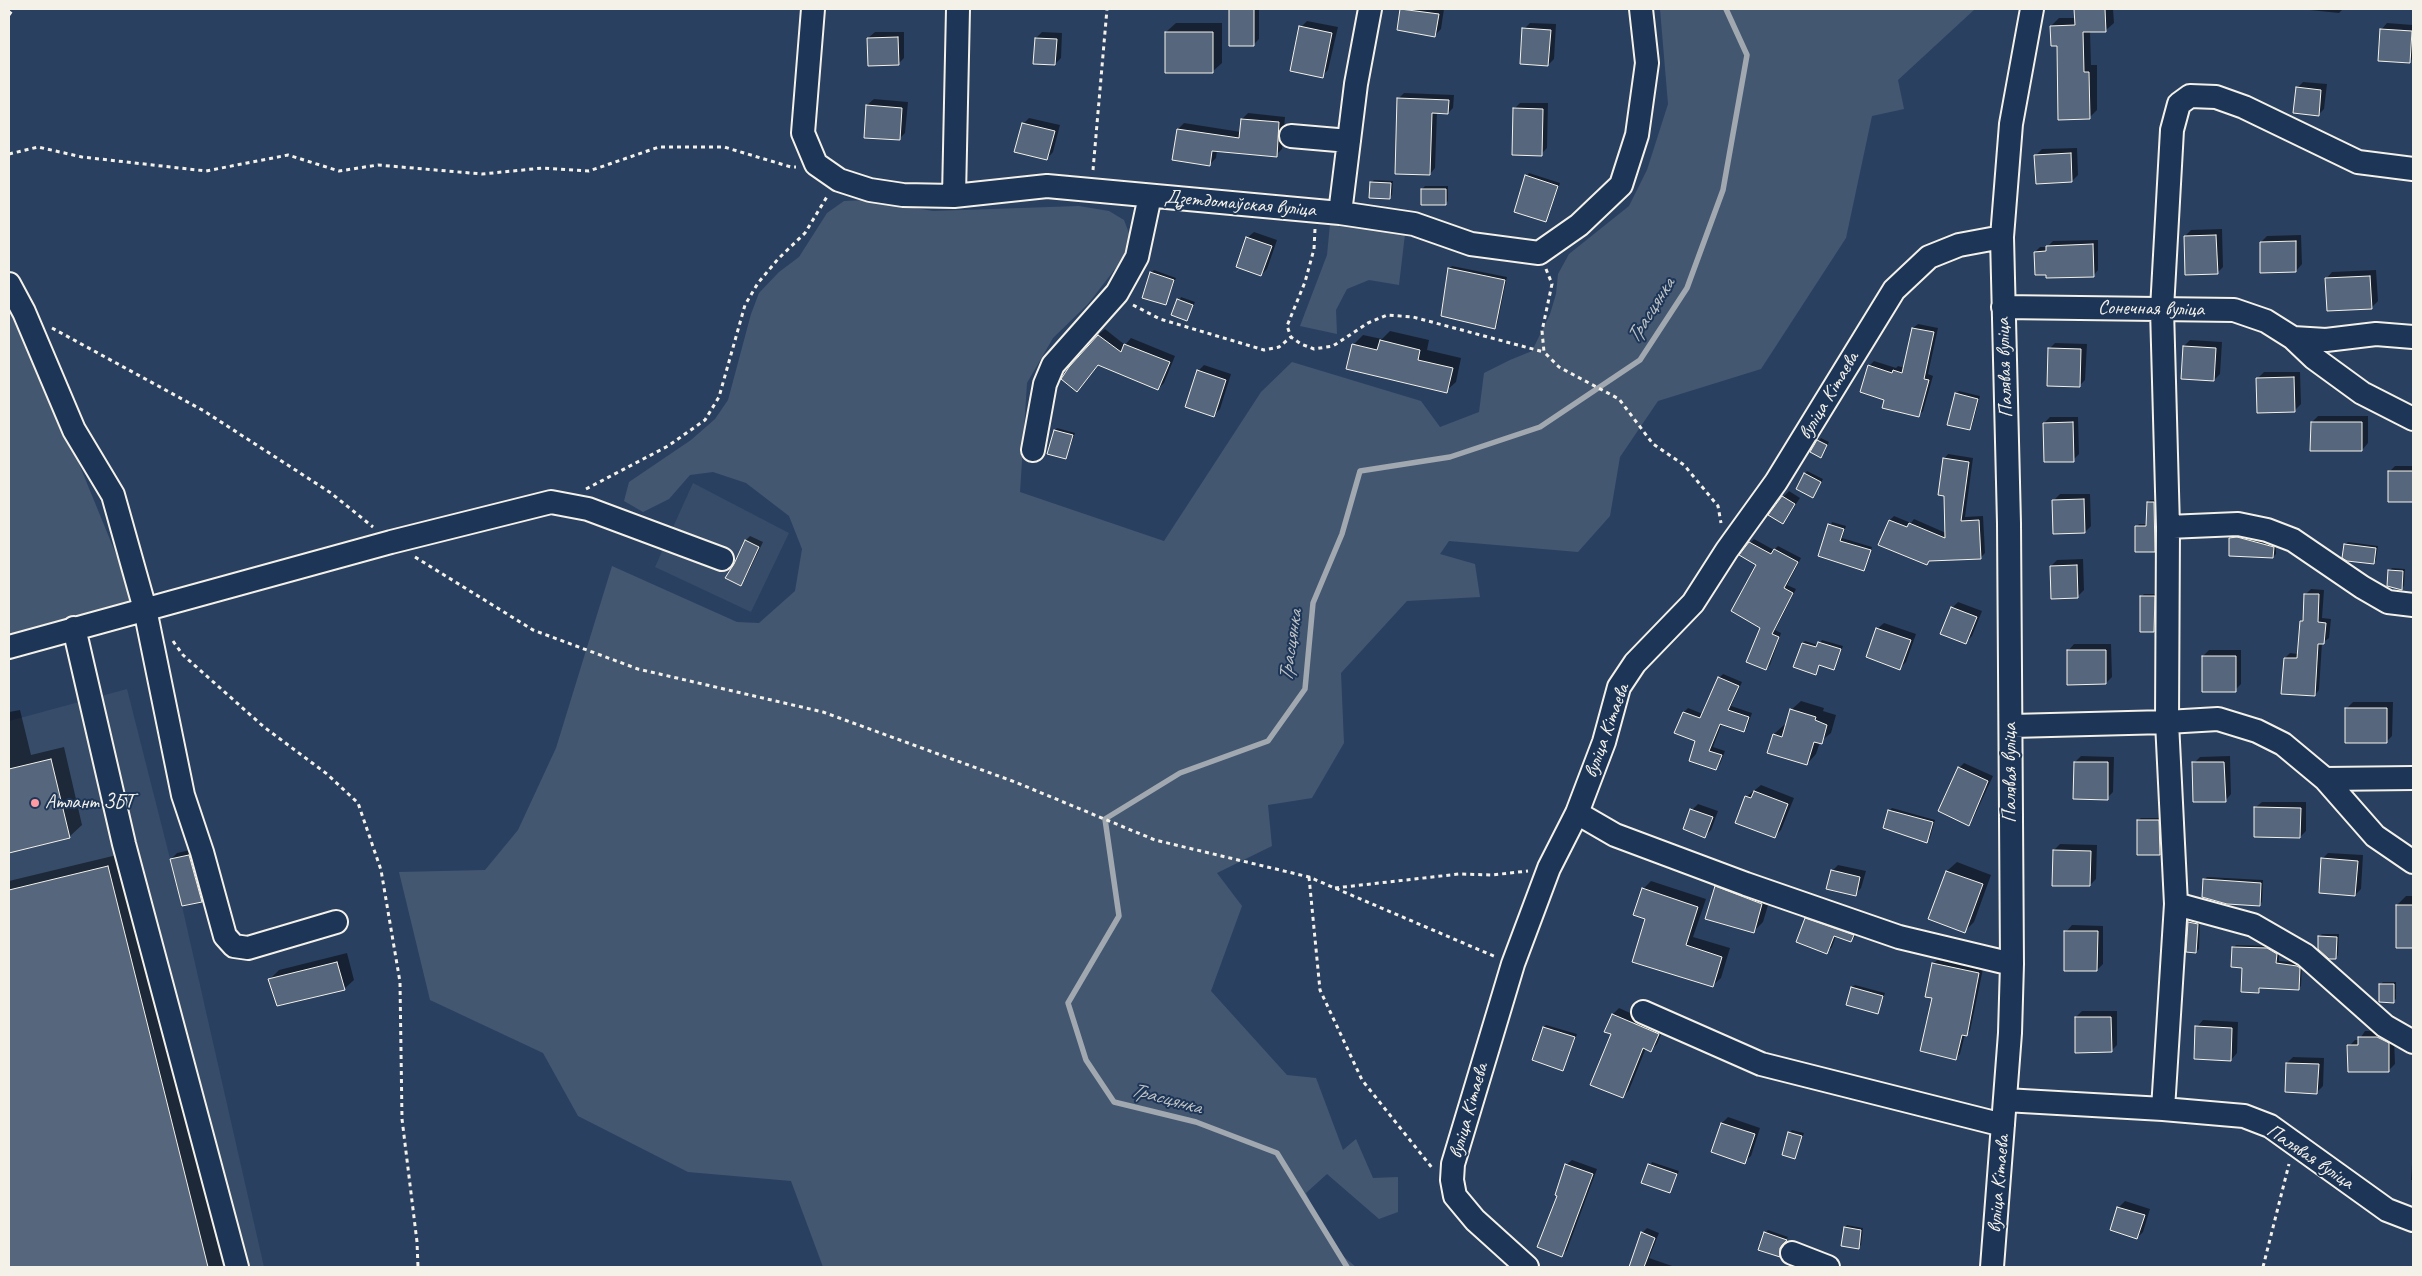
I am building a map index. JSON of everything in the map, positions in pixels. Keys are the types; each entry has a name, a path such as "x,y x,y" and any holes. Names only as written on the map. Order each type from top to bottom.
{"street":[{"path":"813,9 803,133 816,164"},
{"path":"954,196 958,9"},
{"path":"1340,213 1349,141 1370,9"},
{"path":"1538,253 1579,225 1621,185 1637,135 1647,64 1641,9"},
{"name":"Палявая вуліца","path":"2032,9 2011,124 2002,237 2012,726 2012,964 2006,1100 2163,1108 2244,1116 2270,1126 2387,1210 2413,1220"},
{"path":"2163,1108 2176,904 2167,722 2168,527 2162,309 2172,130 2179,104 2190,96 2216,97 2244,107 2358,162 2413,169"},
{"path":"1291,136 1349,141"},
{"name":"Дзетдомаўская вуліца","path":"816,164 839,180 870,190 894,194 954,196 1047,186 1092,190 1340,213 1414,224 1472,244 1538,253"},
{"path":"1033,450 1045,384 1053,365 1117,293 1138,257 1150,196"},
{"name":"вуліца Кітаева","path":"1455,1196 1452,1180 1453,1164 1513,964 1550,868 1577,814 1604,742 1619,687 1635,662 1693,603 1727,550 1776,482 1894,290 1929,257 1959,245 2002,237"},
{"path":"9,284 24,312 74,430 113,495 145,609 183,795 202,852 225,936 234,946 248,948 336,922"},
{"name":"Сонечная вуліца","path":"2003,307 2234,310 2266,321 2293,338 2314,358 2362,393 2413,419"},
{"name":"Сонечная вуліца","path":"2293,338 2326,340 2376,334 2413,337"},
{"path":"9,647 391,542 551,502 588,509 722,559"},
{"path":"2168,527 2238,524 2267,530 2293,540 2362,587 2388,602 2413,605"},
{"path":"74,628 124,844 237,1267"},
{"path":"2012,726 2167,722 2218,718 2257,731 2283,744 2325,779 2375,836 2413,862"},
{"path":"2325,779 2413,778"},
{"path":"1577,814 1615,835 1791,900 1899,937 2012,964"},
{"path":"2176,904 2253,925 2305,955 2386,1026 2413,1042"},
{"path":"1642,1012 1761,1064 2003,1125"},
{"name":"вуліца Кітаева","path":"1992,1267 2006,1100"},
{"path":"1455,1196 1475,1220 1527,1267"},
{"path":"1792,1253 1828,1267"}],"path":[{"path":"9,15 13,9"},
{"path":"1092,190 1107,9"},
{"path":"9,154 38,147 82,157 206,171 288,156 339,171 378,165 482,174 543,168 589,170 659,147 724,147 791,167 816,164"},
{"path":"582,491 668,446 705,420 719,397 745,306 758,283 778,259 805,233 839,180"},
{"path":"1317,211 1314,249 1305,282 1287,326 1291,337 1301,344 1314,348 1333,346 1368,323 1386,316 1413,317 1544,352 1559,367 1618,399 1652,444 1684,465 1718,506 1727,550"},
{"path":"1538,253 1552,284 1542,331 1544,352"},
{"path":"1117,293 1134,306 1160,319 1264,350 1279,346 1291,337"},
{"path":"24,312 204,410 331,493 391,542 533,630 638,669 823,712 1015,782 1156,840 1309,877 1513,964"},
{"path":"1335,888 1459,874 1492,875 1550,868"},
{"path":"1309,877 1320,990 1362,1080 1400,1131 1455,1196"},
{"path":"2264,1267 2294,1144"}],"shaded area":[{"path":"1660,9 1975,9 1898,80 1904,109 1872,116 1846,238 1761,369 1658,401 1620,457 1610,516 1578,552 1449,541 1440,554 1475,564 1480,597 1407,601 1341,673 1344,743 1312,798 1268,805 1272,846 1217,873 1242,906 1211,991 1287,1075 1316,1078 1343,1150 1356,1139 1373,1178 1398,1177 1398,1212 1379,1219 1327,1174 1306,1193 1331,1246 1356,1267 823,1267 791,1181 688,1172 578,1116 543,1053 430,1000 399,872 485,870 518,830 556,748 612,566 737,622 759,623 795,591 802,549 789,516 746,483 713,472 690,475 669,499 643,512 624,501 629,482 691,440 715,419 728,400 751,314 759,293 779,272 799,257 827,213 844,201 866,200 933,211 1079,206 1109,211 1124,220 1130,236 1122,260 1088,304 1053,338 1027,383 1020,492 1164,541 1261,392 1292,362 1421,401 1440,427 1479,412 1484,373 1532,351 1550,314 1556,294 1558,274 1569,254 1629,206 1647,170 1668,104"},
{"path":"1330,224 1352,224 1405,234 1399,285 1369,280 1347,289 1336,310 1337,334 1300,326 1327,255"},
{"path":"9,304 18,315 136,603 9,635"},
{"path":"693,483 789,533 751,612 655,567"},
{"name":"Атлант ЗБТ","path":"127,689 182,906 264,1267 9,1267 9,721"}],"building":[{"path":"1229,9 1254,9 1254,46 1229,46"},
{"path":"1400,9 1439,14 1435,37 1397,30"},
{"path":"2074,9 2105,9 2106,32 2083,32 2084,72 2089,72 2090,119 2058,120 2057,46 2051,46 2050,26 2075,25"},
{"path":"1299,26 1332,33 1323,78 1290,71"},
{"path":"1522,28 1551,30 1548,66 1520,64"},
{"path":"2380,29 2412,31 2410,63 2378,61"},
{"path":"1165,32 1213,32 1213,73 1165,73"},
{"path":"898,37 899,65 868,66 867,38"},
{"path":"1035,38 1057,39 1055,65 1033,64"},
{"path":"2296,87 2321,90 2319,116 2293,113"},
{"path":"1397,98 1449,100 1448,114 1432,113 1430,175 1395,174"},
{"path":"866,105 902,108 900,140 864,138"},
{"path":"1513,108 1543,109 1542,156 1512,155"},
{"path":"1241,119 1279,122 1277,157 1212,151 1210,166 1172,160 1177,129 1239,138"},
{"path":"1022,123 1055,131 1047,160 1014,152"},
{"path":"2071,153 2072,182 2036,184 2034,155"},
{"path":"1525,175 1558,186 1546,222 1514,212"},
{"path":"1370,182 1391,183 1390,199 1369,198"},
{"path":"1421,189 1446,189 1446,205 1421,205"},
{"path":"2216,235 2218,274 2185,275 2184,236"},
{"path":"1246,237 1272,246 1261,276 1236,267"},
{"path":"2296,241 2296,272 2260,273 2260,242"},
{"path":"2093,244 2094,277 2046,278 2046,275 2035,275 2034,252 2046,251 2046,246"},
{"path":"1448,268 1505,280 1495,329 1441,316"},
{"path":"1150,272 1174,280 1166,305 1142,298"},
{"path":"2370,276 2372,309 2327,311 2325,278"},
{"path":"1177,299 1193,305 1187,321 1171,315"},
{"path":"1912,328 1934,332 1924,379 1929,380 1919,417 1882,408 1884,400 1860,392 1868,365 1892,373 1893,370 1902,373"},
{"path":"1098,335 1121,352 1124,344 1170,362 1158,390 1098,365 1077,392 1061,379 1069,367"},
{"path":"1380,340 1420,350 1418,360 1453,368 1447,393 1346,369 1352,344 1377,350"},
{"path":"2183,346 2216,348 2214,381 2181,379"},
{"path":"2048,348 2081,349 2080,387 2047,386"},
{"path":"1197,370 1226,380 1214,417 1185,407"},
{"path":"2294,377 2295,412 2257,413 2256,378"},
{"path":"1955,393 1978,399 1970,430 1947,425"},
{"path":"2073,422 2074,462 2044,462 2043,423"},
{"path":"2311,422 2362,422 2362,451 2310,451"},
{"path":"1054,430 1073,435 1066,459 1047,454"},
{"path":"1817,440 1827,445 1821,458 1810,452"},
{"path":"1943,458 1969,462 1961,521 1979,520 1981,559 1929,561 1927,565 1878,545 1889,520 1907,527 1909,523 1945,538 1944,496 1938,495"},
{"path":"2388,471 2413,471 2413,502 2388,502"},
{"path":"1804,473 1821,482 1813,498 1796,489"},
{"path":"1782,496 1795,504 1783,524 1768,515"},
{"path":"2084,499 2085,533 2053,534 2052,500"},
{"path":"2147,502 2154,502 2155,552 2135,552 2135,526 2146,526"},
{"path":"1828,524 1844,529 1840,541 1871,550 1864,571 1818,556"},
{"path":"2237,537 2274,547 2273,558 2229,556 2229,538"},
{"path":"745,540 759,547 741,586 725,578"},
{"path":"1749,542 1771,554 1774,549 1798,562 1784,588 1793,593 1772,634 1779,637 1766,670 1746,662 1760,628 1731,611 1756,565 1739,555"},
{"path":"2344,544 2376,548 2374,564 2347,561 2342,558"},
{"path":"2077,565 2078,598 2051,599 2050,566"},
{"path":"2388,570 2403,571 2402,590 2387,586"},
{"path":"2304,594 2319,594 2318,622 2326,623 2324,644 2318,644 2315,696 2281,694 2284,658 2297,658 2300,621 2303,621"},
{"path":"2140,596 2155,596 2154,632 2140,632"},
{"path":"1951,607 1977,617 1966,644 1940,634"},
{"path":"1876,628 1911,640 1900,670 1866,657"},
{"path":"1818,642 1841,649 1834,670 1819,665 1816,675 1793,667 1802,643 1816,647"},
{"path":"2067,650 2106,650 2106,684 2067,685"},
{"path":"2202,656 2236,656 2236,692 2202,692"},
{"path":"1718,677 1739,686 1728,710 1749,717 1744,732 1720,724 1709,751 1722,755 1716,770 1689,761 1695,741 1674,733 1683,712 1700,718"},
{"path":"2345,708 2387,708 2387,743 2345,743"},
{"path":"1790,709 1816,717 1815,720 1827,725 1822,744 1814,742 1807,765 1767,753 1773,734 1782,737"},
{"name":"Атлант ЗБТ","path":"51,759 70,838 9,853 9,769"},
{"path":"2074,762 2108,762 2108,800 2073,799"},
{"path":"2192,762 2224,762 2226,802 2193,802"},
{"path":"1958,767 1988,781 1969,826 1938,811"},
{"path":"1754,791 1788,804 1775,838 1735,823 1745,796 1751,798"},
{"path":"2254,807 2301,808 2300,838 2254,837"},
{"path":"1690,809 1713,817 1705,838 1683,829"},
{"path":"1888,810 1933,822 1927,843 1883,828"},
{"path":"2137,820 2159,820 2160,855 2137,855"},
{"path":"2053,850 2091,851 2090,886 2052,886"},
{"path":"189,855 202,902 182,906 170,859"},
{"path":"2321,858 2358,861 2355,896 2319,893"},
{"path":"108,866 208,1267 9,1267 9,890"},
{"path":"1831,870 1860,877 1856,896 1826,889"},
{"path":"1946,871 1983,884 1965,933 1928,919"},
{"path":"2203,879 2261,883 2260,906 2227,904 2202,897"},
{"path":"1715,886 1762,904 1754,933 1705,919"},
{"path":"1642,888 1698,907 1686,945 1722,957 1713,987 1632,962 1645,919 1633,915"},
{"path":"2396,905 2413,905 2413,948 2396,948"},
{"path":"1805,918 1854,935 1851,942 1834,936 1827,954 1796,942"},
{"path":"2188,922 2198,924 2196,953 2186,952"},
{"path":"2064,931 2098,931 2097,971 2064,971"},
{"path":"2318,936 2337,937 2336,959 2329,959 2318,949"},
{"path":"2232,947 2267,948 2277,954 2276,963 2297,966 2300,968 2299,990 2259,988 2259,993 2241,992 2242,968 2231,967"},
{"path":"337,962 345,990 277,1006 268,979"},
{"path":"1932,963 1979,973 1967,1036 1962,1035 1956,1060 1920,1051 1932,998 1925,997"},
{"path":"2379,984 2394,984 2394,1003 2379,1002"},
{"path":"1851,987 1883,996 1878,1014 1846,1005"},
{"path":"1612,1014 1659,1034 1651,1052 1643,1048 1623,1098 1590,1085 1611,1034 1604,1032"},
{"path":"2075,1017 2111,1017 2112,1052 2075,1053"},
{"path":"2195,1026 2232,1028 2231,1061 2194,1059"},
{"path":"1543,1027 1575,1037 1563,1071 1532,1060"},
{"path":"2358,1037 2377,1037 2389,1043 2389,1072 2348,1072 2347,1045 2358,1045"},
{"path":"2286,1063 2319,1064 2317,1094 2285,1092"},
{"path":"1721,1123 1755,1134 1745,1164 1711,1152"},
{"path":"1788,1132 1802,1136 1795,1159 1782,1155"},
{"path":"1565,1164 1593,1174 1562,1257 1537,1247 1557,1196 1555,1195"},
{"path":"1648,1164 1677,1174 1670,1193 1641,1183"},
{"path":"2117,1207 2145,1215 2137,1239 2110,1230"},
{"path":"1844,1227 1861,1230 1859,1249 1841,1246"},
{"path":"1641,1232 1655,1238 1644,1267 1629,1267"},
{"path":"1764,1232 1787,1240 1780,1248 1780,1257 1758,1250"}],"waterway":[{"name":"Трасцянка","path":"1347,1267 1277,1153 1196,1122 1114,1102 1086,1060 1068,1003 1119,916 1105,819 1180,773 1268,741 1305,689 1313,603 1342,534 1360,471 1450,457 1540,427 1640,360 1687,288 1723,190 1747,55 1726,9"}],"place":[{"name":"Атлант ЗБТ","path":"35,803"}]}
